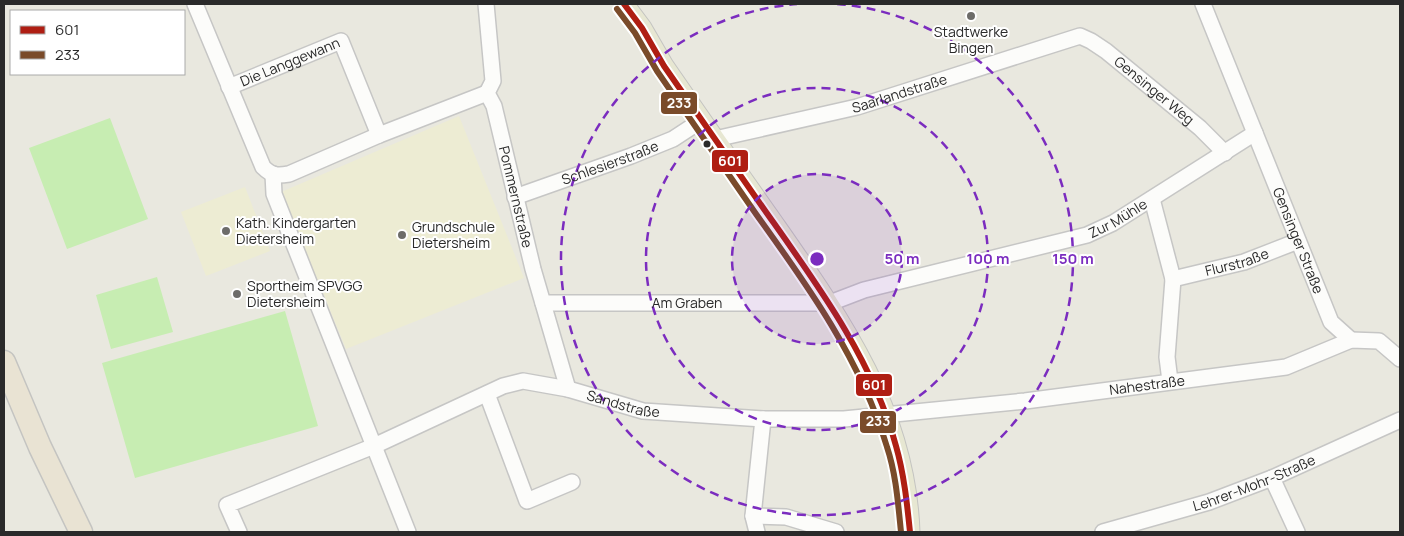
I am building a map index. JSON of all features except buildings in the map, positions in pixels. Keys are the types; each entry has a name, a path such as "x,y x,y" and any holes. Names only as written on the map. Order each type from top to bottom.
{"highway":[{"path":"4,362 40,447 81,532"}],"main road":[{"path":"624,4 642,28 664,66 830,304 862,358 887,415 899,452 907,493 910,532"}],"street":[{"name":"Die Langgewann","path":"195,4 263,167 272,174"},
{"path":"408,532 274,194 272,174 277,176 289,174 487,93 493,80 486,4"},
{"path":"1203,4 1255,133"},
{"name":"Saarlandstraße","path":"715,139 857,106 1080,36"},
{"name":"Gensinger Weg","path":"1080,36 1106,51 1200,128 1225,153"},
{"name":"Die Langgewann","path":"229,87 341,41 380,136"},
{"name":"Pommernstraße","path":"487,93 494,106 515,197 568,389"},
{"name":"Schlesierstraße","path":"515,197 673,139 702,120"},
{"name":"Zur Mühle","path":"830,304 864,290 1087,235 1113,223 1255,133"},
{"name":"Gensinger Straße","path":"1255,133 1331,322 1351,340"},
{"path":"1152,199 1173,279 1167,356 1170,381"},
{"name":"Flurstraße","path":"1173,279 1244,262 1298,241"},
{"name":"Am Graben","path":"543,303 830,304"},
{"name":"Nahestraße","path":"887,415 1024,400 1286,366 1351,340 1379,341 1399,357"},
{"name":"Sandstraße","path":"239,532 227,505 374,446 503,386 523,381 568,389 643,412 762,419 844,419 887,415"},
{"path":"487,394 527,501 572,482"},
{"path":"757,532 753,516 762,419"},
{"name":"Lehrer-Mohr-Straße","path":"1103,532 1124,530 1209,502 1272,478 1400,420"},
{"path":"1272,478 1296,532"},
{"path":"753,516 786,517 836,532"}],"shaded area":[{"name":"Grundschule Dietersheim","path":"459,116 524,278 346,349 281,192"},
{"name":"Kath. Kindergarten Dietersheim","path":"245,187 270,251 206,276 181,212"}],"green space":[{"path":"110,118 148,219 67,249 29,148"},
{"path":"157,277 173,332 111,349 96,295"},
{"path":"285,311 318,426 135,478 102,363"}],"transit line":[{"name":"601","path":"624,4 642,28 664,66 805,267 842,324 858,353 886,414 896,446 903,478 910,532"},
{"name":"233","path":"617,9 635,33 657,71 795,269 848,354 876,415 890,457 901,532"}],"place":[{"name":"Stadtwerke Bingen","path":"971,16"},
{"name":"Kath. Kindergarten Dietersheim","path":"226,231"},
{"name":"Grundschule Dietersheim","path":"402,235"},
{"name":"Sportheim SPVGG Dietersheim","path":"237,294"}]}
